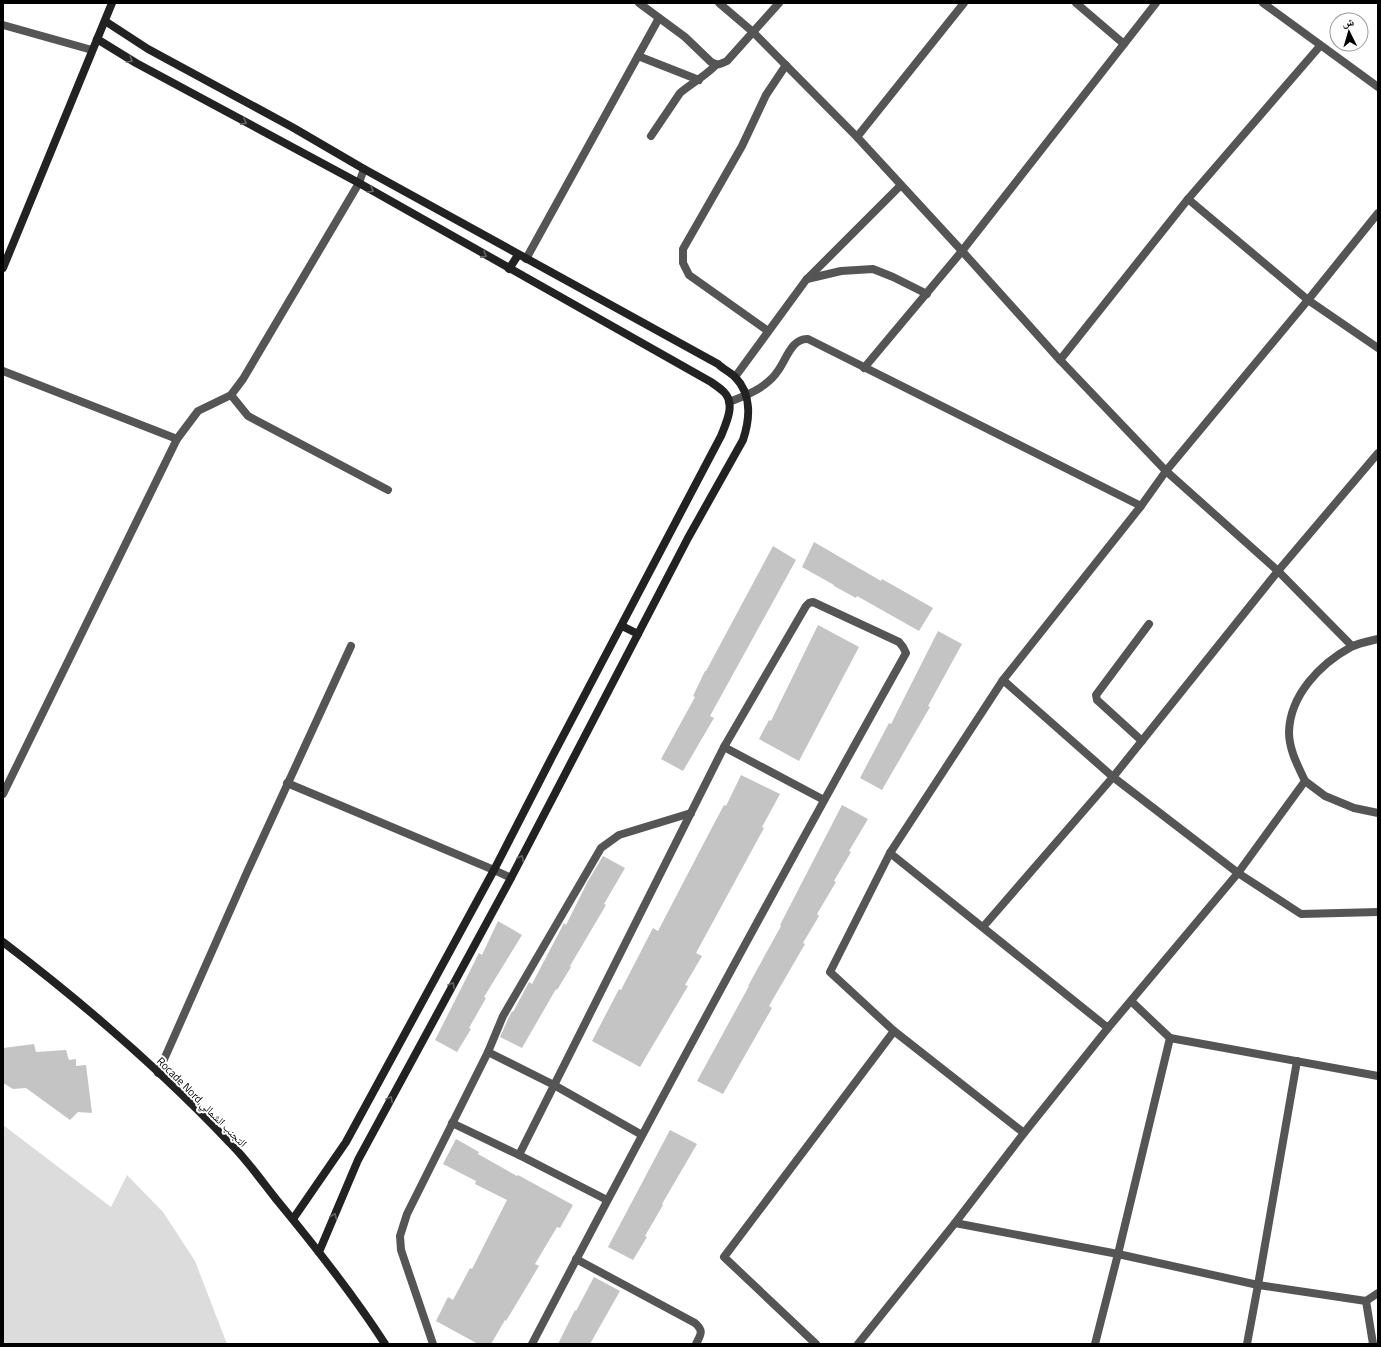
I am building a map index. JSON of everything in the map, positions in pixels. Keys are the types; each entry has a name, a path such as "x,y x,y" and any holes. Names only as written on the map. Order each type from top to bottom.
{"street":[{"path":"3,268 112,3"},
{"path":"639,3 685,37 716,65"},
{"path":"719,3 753,32 857,137 1060,360 1166,471 1278,571 1352,646"},
{"path":"651,136 680,93 707,74 716,65 727,61 779,3"},
{"path":"857,137 964,3"},
{"path":"1076,3 1124,44"},
{"path":"864,368 962,251 1156,3"},
{"path":"1263,3 1378,87"},
{"path":"526,259 659,18"},
{"path":"105,21 148,49 292,127 364,170 718,364 735,377 743,386 749,413 743,440 688,538 511,878 358,1160 319,1252"},
{"path":"3,25 92,50"},
{"path":"97,39 136,63 359,183 711,382 725,392 730,402 728,418 721,436 494,870 346,1142 293,1219"},
{"path":"1060,360 1188,199 1320,46"},
{"path":"638,56 699,80"},
{"path":"768,331 689,275 683,263 683,249 742,146 766,94 786,65"},
{"path":"3,794 177,439 198,411 231,395 243,379 359,183 364,170"},
{"path":"735,377 806,280 901,185"},
{"path":"1188,199 1308,300 1378,348"},
{"path":"1024,1133 894,1031 830,972 890,853 1003,680 1141,506 1166,471 1378,213"},
{"path":"509,269 518,255"},
{"path":"806,280 841,271 873,269 927,294"},
{"path":"730,402 746,396 763,386 778,372 797,342 803,338 808,339 1141,506"},
{"path":"3,371 177,439"},
{"path":"231,395 248,416 388,490"},
{"path":"983,927 1113,777 1278,571 1378,452"},
{"path":"519,1155 724,747 806,606 809,603 814,602 899,642 906,653 824,800 642,1135 532,1344"},
{"path":"1142,741 1097,700 1096,695 1149,624"},
{"path":"622,626 638,634"},
{"path":"1378,639 1352,646 1329,662 1307,683 1292,710 1289,733 1293,756 1305,781 1325,796 1354,808 1378,813"},
{"path":"158,1072 287,783 351,646"},
{"path":"1003,680 1113,777 1238,873 1302,914 1378,912"},
{"path":"724,747 824,800"},
{"path":"858,1344 1108,1028 1238,873 1305,781"},
{"path":"287,783 511,878"},
{"path":"433,1344 401,1250 400,1236 407,1214 488,1052 503,1016 602,848 619,835 691,813"},
{"path":"890,853 1108,1028"},
{"name":"Rocade Nord,التجنب الشمالي","path":"3,942 53,981 158,1072 231,1144 319,1252 386,1344"},
{"path":"1131,1001 1170,1038 1378,1076"},
{"path":"816,1344 724,1256 894,1031"},
{"path":"1095,1344 1170,1038"},
{"path":"488,1052 554,1085 642,1135"},
{"path":"1247,1344 1297,1061"},
{"path":"452,1123 607,1200"},
{"path":"955,1223 1118,1254 1258,1285 1366,1300 1378,1293"},
{"path":"576,1259 695,1323 700,1328 701,1334 696,1344"},
{"path":"1366,1300 1373,1344"}],"shaded area":[{"path":"3,1125 111,1207 127,1175 163,1212 195,1261 227,1344 3,1344"}],"building":[{"path":"814,542 881,581 882,579 933,608 919,631 857,596 856,598 834,586 802,567"},
{"path":"773,546 796,560 710,716 714,718 683,771 661,759 695,697 693,696 705,671"},
{"path":"818,625 859,647 799,761 759,739 769,720 771,721"},
{"path":"938,631 962,644 928,706 930,707 882,790 860,778 889,723 891,724"},
{"path":"741,775 780,794 762,827 764,828 696,953 702,956 685,985 688,986 640,1067 592,1041 619,989 621,990 653,928 658,931 724,805 726,806"},
{"path":"842,805 868,819 849,851 851,852 834,881 836,882 817,914 819,916 803,943 805,944 769,1006 772,1008 723,1094 697,1081 781,926 780,925"},
{"path":"603,856 625,868 604,904 606,905 570,966 571,967 557,990 556,989 522,1048 500,1037 512,1011 513,1012 529,982 532,984 564,923 566,925 588,881"},
{"path":"498,921 522,935 484,997 486,998 469,1028 471,1029 457,1052 435,1040 479,953 482,955"},
{"path":"34,1044 36,1052 66,1050 69,1060 76,1059 76,1066 86,1065 92,1113 78,1112 70,1120 26,1088 13,1089 3,1083 3,1048"},
{"path":"670,1130 697,1144 662,1204 663,1205 645,1236 647,1237 633,1260 608,1247"},
{"path":"456,1139 479,1152 478,1154 517,1176 518,1175 573,1205 560,1228 557,1227 535,1264 539,1266 491,1344 478,1344 436,1321 448,1297 453,1300 470,1268 472,1269 507,1200 475,1184 476,1181 443,1164"},
{"path":"594,1277 620,1291 590,1344 558,1344 575,1310 576,1311"}]}
